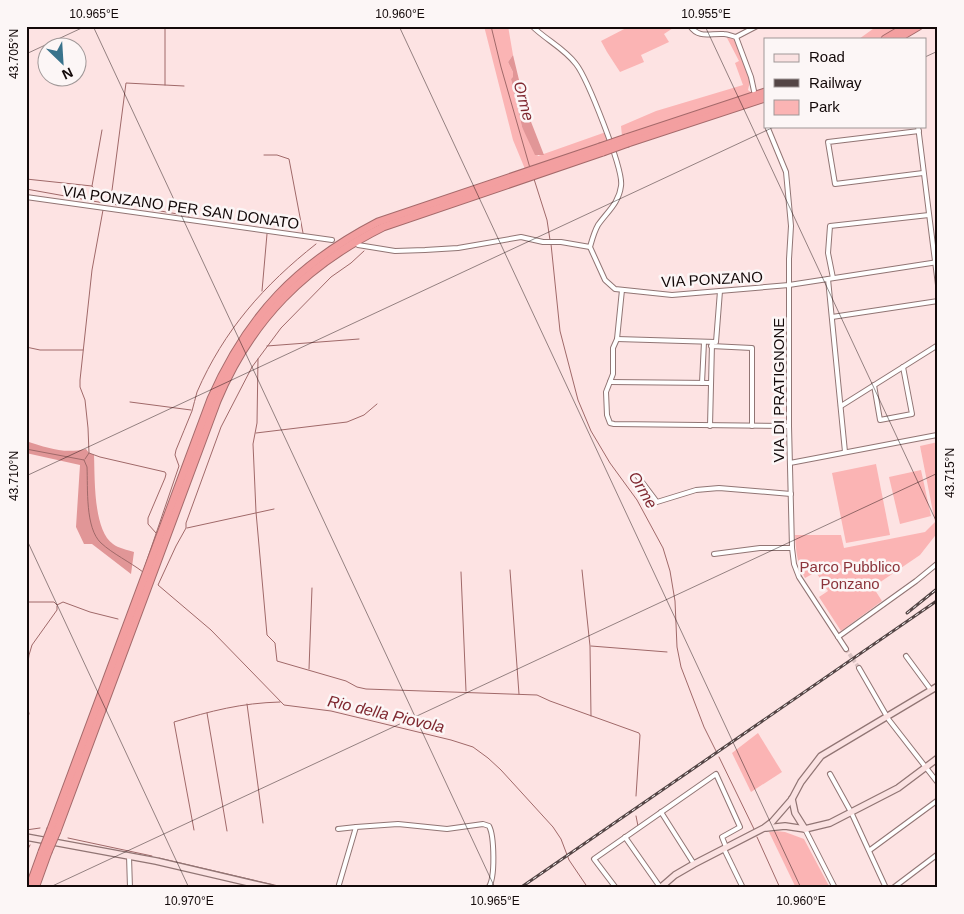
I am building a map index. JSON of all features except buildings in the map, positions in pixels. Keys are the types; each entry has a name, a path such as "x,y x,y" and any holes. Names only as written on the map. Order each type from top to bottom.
{"highway":[{"path":"887,38 907,26"},
{"path":"900,38 919,26"},
{"path":"29,888 54,830 227,376 254,333 279,302 318,266 353,242 400,219 764,92"},
{"path":"627,140 764,98"},
{"path":"35,888 45,852"}],"main road":[{"path":"660,888 675,875 694,864 764,828 780,814 792,799 801,782 821,756 938,686"},
{"path":"764,828 785,826 805,829 830,823 898,788 938,758"},
{"path":"792,799 794,810 805,829"},
{"path":"26,837 240,879 271,888"}],"street":[{"path":"532,26 566,53 582,72 606,129 621,173 622,181 619,194 611,210 599,224 590,247 605,280 615,289 622,290 617,339 613,348 613,374 606,392 608,420 614,424 789,426"},
{"path":"690,26 696,33 700,34 736,36 757,26"},
{"path":"736,36 751,77 754,91"},
{"name":"VIA DI PRATIGNONE","path":"768,128 786,172 791,226 789,426 794,564 799,577 846,649"},
{"path":"923,173 835,184 828,142 918,129 938,285"},
{"name":"VIA PONZANO PER SAN DONATO","path":"26,197 332,240"},
{"path":"845,452 832,317 828,253 830,226 929,215"},
{"path":"358,246 396,251 458,248 521,237 543,242 561,242 590,247"},
{"name":"VIA PONZANO","path":"622,290 672,295 789,285 936,262"},
{"path":"710,426 710,383 720,291"},
{"path":"832,317 938,301"},
{"path":"617,339 704,342 752,348 752,426"},
{"path":"702,383 704,342"},
{"path":"840,406 938,344"},
{"path":"874,386 880,420 912,414 903,367"},
{"path":"610,382 710,383"},
{"path":"790,463 938,435"},
{"path":"636,474 658,502 696,490 714,488 791,494"},
{"path":"714,554 760,548 792,548"},
{"path":"838,638 938,563"},
{"path":"906,656 932,690"},
{"path":"859,668 887,717 938,783"},
{"path":"616,888 594,860 625,836 716,774 740,827 722,837 742,888"},
{"path":"830,774 870,850 886,888"},
{"path":"870,850 938,800"},
{"path":"661,812 694,864"},
{"path":"338,829 398,824 447,829 483,824 489,826 493,839 492,882 488,888"},
{"path":"338,888 356,827"},
{"path":"805,829 835,888"},
{"path":"625,836 660,888"},
{"path":"893,888 938,854"},
{"path":"129,856 130,888"}],"green space":[{"path":"484,26 508,26 513,55 508,62 513,72 514,77 511,79 522,127 538,156 606,132 610,140 525,169 513,140"},
{"path":"630,26 676,26 664,34 669,42 641,55 644,62 620,72 601,41"},
{"path":"877,26 902,26 881,38 860,38"},
{"path":"725,34 736,37 751,77 748,90 752,93 622,136 621,126 656,111 743,85 735,63 739,61"},
{"name":"Parco Pubblico Ponzano","path":"938,442 938,532 920,555 873,587 882,601 841,631 819,597 828,591 816,572 805,578 802,573 797,557 795,535 841,535 844,548 925,532 935,522 920,446"},
{"path":"876,464 890,535 846,543 832,473"},
{"path":"921,470 931,516 900,524 889,477"},
{"path":"758,733 782,772 751,792 732,753"},
{"path":"769,832 785,832 804,839 830,888 796,888"}],"shaded area":[{"path":"513,55 526,109 544,155 535,155 522,127 511,79 513,72 508,62"},
{"path":"26,441 63,451 86,449 94,455 98,516 106,537 113,544 134,552 131,574 92,544 84,544 76,527 80,465 26,453"}],"waterway":[{"path":"165,26 165,85"},
{"name":"Orme","path":"491,26 530,168"},
{"path":"111,198 126,83 184,86"},
{"path":"92,186 102,130"},
{"path":"264,155 277,155 289,159 303,233"},
{"path":"26,179 92,186 106,203"},
{"name":"Orme","path":"534,179 547,220 550,240"},
{"path":"26,189 104,203"},
{"path":"111,204 126,206"},
{"path":"149,209 189,216"},
{"path":"85,459 89,453 88,428 85,400 80,387 80,380 92,270 103,210"},
{"path":"257,228 280,231"},
{"path":"262,291 267,234"},
{"path":"84,460 87,467 90,518 96,536 106,547 143,572 179,466 175,455 176,450 192,411 197,392 208,370 220,348 247,310 279,276 316,244"},
{"name":"Orme","path":"551,244 560,331 578,400 591,431 610,463 637,500 663,548 670,571 675,601 677,647 681,667 704,727 716,751"},
{"name":"Rio della Piovola","path":"364,251 331,277 281,328 252,367 221,427 186,523 186,528 158,585 211,630 284,705 331,711 473,747 501,770 553,827 561,839 569,860 588,888"},
{"path":"267,346 359,339"},
{"path":"26,347 40,350 83,350"},
{"path":"258,359 257,423 253,444 256,512 267,635 275,643 277,661 346,681 366,689 537,695 639,733 636,796"},
{"path":"130,402 191,410"},
{"path":"256,433 347,422 364,415 377,404"},
{"name":"Rio della Piovola","path":"26,449 84,460"},
{"path":"89,453 165,472 165,478 148,518 148,524 156,533"},
{"path":"187,528 274,509"},
{"path":"510,570 519,694"},
{"path":"582,570 590,646 591,716"},
{"path":"461,572 466,691"},
{"path":"309,669 312,588"},
{"path":"26,602 54,602 57,605 63,602 90,612 118,619"},
{"path":"26,678 32,645 57,610 57,606"},
{"path":"591,646 667,652"},
{"path":"26,698 29,714"},
{"path":"194,830 174,722 226,708 280,702"},
{"path":"247,704 263,823"},
{"path":"207,713 227,831"},
{"name":"Orme","path":"719,757 754,829"},
{"path":"636,816 638,826"},
{"path":"26,830 40,828"},
{"name":"Orme","path":"757,837 780,888"},
{"path":"68,838 152,856"},
{"path":"26,853 30,845"},
{"path":"159,858 287,888"}],"tunnel":[{"path":"846,649 859,668"}],"railway":[{"path":"907,613 938,588"},
{"path":"520,888 938,600"}]}
